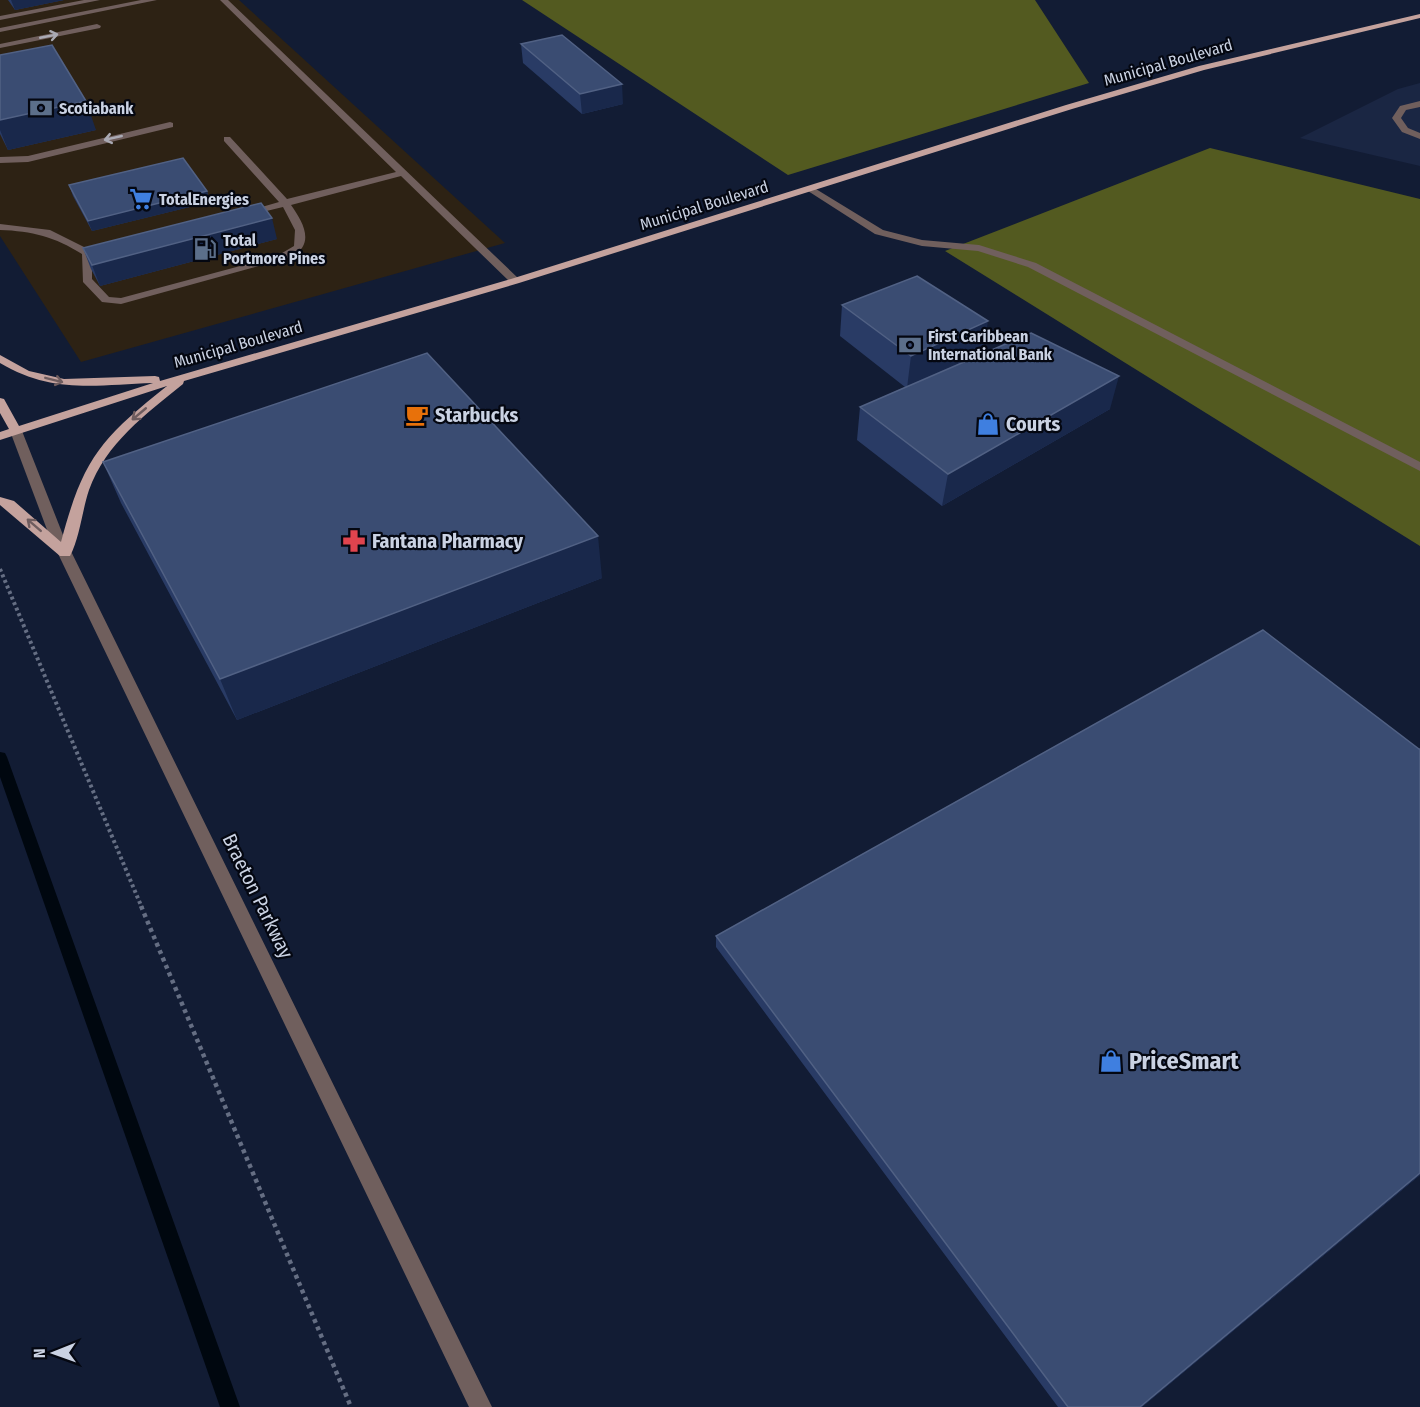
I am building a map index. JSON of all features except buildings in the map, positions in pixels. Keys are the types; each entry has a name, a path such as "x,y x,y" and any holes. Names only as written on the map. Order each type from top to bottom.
{"main road":[{"name":"Municipal Boulevard","path":"0,436 185,377 515,280 811,189 1069,107 1202,68 1420,16"},
{"path":"0,358 25,373 64,382 185,377"},
{"path":"0,501 9,504 65,553 83,490 100,454 134,417 185,377"},
{"name":"Braeton Parkway","path":"0,402 16,431"}],"street":[{"path":"0,18 96,0"},
{"path":"0,30 153,0"},
{"path":"224,0 515,280"},
{"path":"0,45 97,26"},
{"path":"1420,104 1403,108 1396,118 1405,130 1420,136"},
{"path":"0,160 28,159 170,125"},
{"path":"87,252 87,280 106,300 121,301 281,258 296,251 302,240 302,233 286,202 227,139"},
{"path":"231,216 403,173"},
{"path":"811,189 879,232 922,243 980,249 1032,265 1420,467"},
{"path":"0,226 27,227 59,235 87,252 110,247"},
{"name":"Braeton Parkway","path":"16,431 56,535 482,1407"}],"path":[{"path":"0,569 351,1407"}],"shaded area":[{"path":"0,0 239,0 505,243 81,362 0,236"},
{"path":"1420,83 1420,166 1300,138 1398,89"}],"green space":[{"path":"522,0 1035,0 1089,83 788,175"},
{"path":"1210,148 1420,199 1420,546 945,251"}],"waterway":[{"path":"0,757 230,1407"}],"place":[{"name":"Scotiabank","path":"41,108"},
{"name":"TotalEnergies","path":"141,199"},
{"name":"Total Portmore Pines","path":"205,249"},
{"name":"First Caribbean International Bank","path":"910,345"},
{"name":"Starbucks","path":"417,415"},
{"name":"Courts","path":"988,424"},
{"name":"Fantana Pharmacy","path":"354,541"},
{"name":"PriceSmart","path":"1111,1061"}]}
